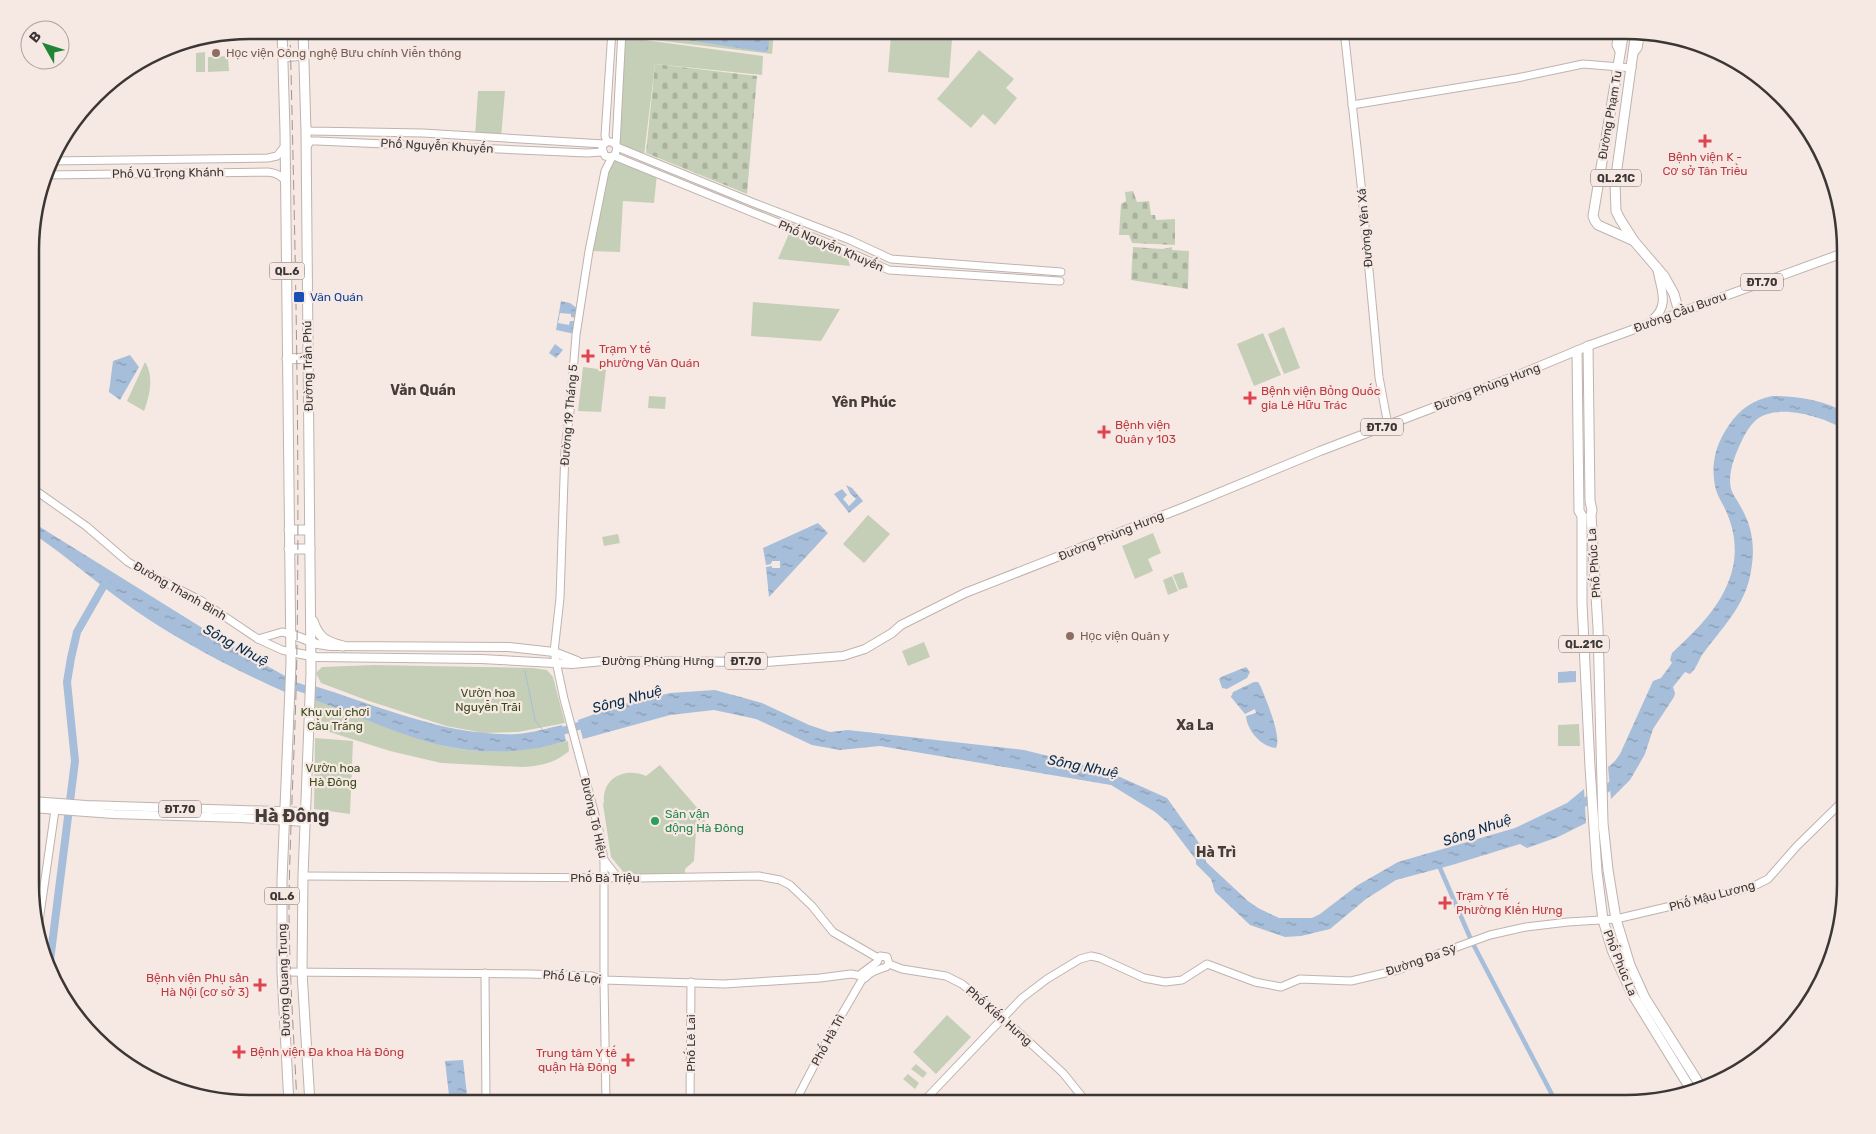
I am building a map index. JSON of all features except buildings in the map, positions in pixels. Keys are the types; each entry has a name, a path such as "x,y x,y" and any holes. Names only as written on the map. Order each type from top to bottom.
{"highway":[{"name":"Đường Trần Phú","path":"282,39 286,183 291,652 289,705"},
{"name":"Đường Trần Phú","path":"302,39 306,128 311,641 309,712"},
{"name":"Đường Phạm Tu","path":"1622,39 1594,218 1598,225 1634,241"},
{"name":"Đường Phạm Tu","path":"1635,39 1615,184 1616,211 1634,241 1664,276 1674,294 1679,312"},
{"path":"283,57 303,55"},
{"path":"1594,218 1604,223 1611,222 1616,211"},
{"name":"Phố Phúc La","path":"1588,346 1586,511 1582,603 1594,823 1603,920 1612,950 1631,992 1689,1086"},
{"name":"Phố Phúc La","path":"1577,351 1577,442 1598,628 1604,823 1608,870 1616,920 1630,965 1645,998 1698,1082"},
{"path":"287,359 308,358"},
{"path":"289,530 309,530"},
{"path":"289,548 310,549"},
{"path":"310,615 319,634 331,643 343,646"},
{"name":"Đường Quang Trung","path":"289,705 281,815 282,972 289,1095"},
{"name":"Đường Quang Trung","path":"309,712 303,876 302,972 309,1095"}],"main road":[{"name":"Đường Cầu Bươu","path":"1628,331 1837,255"},
{"path":"1649,323 1658,316 1663,308 1663,296 1657,267"},
{"name":"Đường Phùng Hưng","path":"291,652 311,656 350,658 461,658 555,662 766,662 843,656 865,649 892,633 901,625 965,593 1187,506 1320,451 1628,331"},
{"name":"Đường Phùng Hưng","path":"290,634 331,646 508,647 554,652 582,662"},
{"path":"461,647 461,658"},
{"path":"508,647 509,660"},
{"name":"ĐT.70","path":"39,803 57,808"},
{"name":"ĐT.70","path":"39,808 305,817"}],"street":[{"path":"606,143 611,39"},
{"path":"616,146 612,142 606,143 602,148 608,155 616,153 622,39"},
{"name":"Đường Yên Xá","path":"1345,39 1379,377 1388,425"},
{"name":"Đường Phạm Tu","path":"1617,39 1616,45 1620,53"},
{"name":"Đường Phạm Tu","path":"1633,54 1638,48 1639,39"},
{"path":"1352,105 1517,78 1583,64 1632,68"},
{"name":"Phố Nguyễn Khuyến","path":"306,128 310,131 437,134 606,143"},
{"path":"306,149 310,141 319,141 319,131"},
{"path":"436,145 437,134"},
{"name":"Phố Nguyễn Khuyến","path":"319,141 436,145 608,155 888,270 1060,281"},
{"path":"285,146 277,156 268,158 268,172 281,177 286,183"},
{"name":"Phố Nguyễn Khuyến","path":"616,146 850,240 891,259 1060,272"},
{"name":"Đường 19 Tháng 5","path":"555,662 554,652 560,598 565,449 575,343 588,256 608,155"},
{"name":"Phố Vũ Trọng Khánh","path":"59,161 268,158"},
{"name":"Phố Vũ Trọng Khánh","path":"53,175 268,172"},
{"name":"Đường Thanh Bình","path":"39,493 86,526 128,562 200,600 258,639 291,652"},
{"path":"258,639 282,632 290,634"},
{"name":"Đường Tô Hiệu","path":"555,662 599,830 604,860 606,1095"},
{"name":"Phố Mậu Lương","path":"1603,920 1616,920 1752,887 1768,879 1797,846 1837,807"},
{"path":"41,910 57,808"},
{"path":"604,860 618,878"},
{"name":"Phố Bà Triệu","path":"303,876 605,878 759,876 780,880 790,885 807,900 833,932 878,963"},
{"name":"Đường Đa Sỹ","path":"930,1095 1022,998 1047,979 1080,959 1091,956 1100,958 1144,978 1165,982 1182,980 1207,964 1255,982 1281,987 1300,979 1351,981 1398,970 1490,935 1526,927 1603,920"},
{"path":"864,975 878,963 882,956 886,956 889,960 889,964 886,967 878,963"},
{"name":"Phố Kiến Hưng","path":"889,964 902,969 946,976 962,984 1003,1018 1070,1079 1082,1095"},
{"name":"Phố Lê Lợi","path":"282,972 592,976 604,980 732,984 851,974 864,975"},
{"path":"484,974 486,1095"},
{"name":"Phố Hà Trì","path":"799,1095 864,975"},
{"name":"Phố Lê Lai","path":"690,1095 691,982"}],"green space":[{"path":"623,39 638,39 763,56 762,75 655,64 644,156 618,145"},
{"path":"646,39 773,39 772,54"},
{"path":"891,39 952,40 949,78 888,72"},
{"path":"979,50 1014,79 1006,88 1017,98 995,125 983,114 971,128 937,99"},
{"path":"205,52 205,72 196,72 196,53"},
{"path":"228,56 229,71 208,72 208,57"},
{"path":"655,64 757,76 747,194 646,153"},
{"path":"478,91 505,91 501,138 475,136"},
{"path":"611,159 657,174 654,203 623,201 620,252 589,251"},
{"path":"1133,191 1137,202 1149,201 1151,215 1155,215 1156,220 1175,219 1175,245 1132,243 1129,235 1119,235 1121,204 1126,201 1125,192"},
{"path":"791,229 846,252 850,266 778,259"},
{"path":"1133,247 1163,249 1172,247 1172,250 1189,251 1188,289 1131,280"},
{"path":"753,302 840,309 821,341 751,336"},
{"path":"1284,327 1300,368 1284,374 1268,334"},
{"path":"1263,333 1281,375 1254,386 1237,344"},
{"path":"145,362 148,367 150,386 144,411 127,401"},
{"path":"583,367 606,370 601,412 578,411"},
{"path":"649,396 666,397 665,409 648,408"},
{"path":"868,515 890,534 864,563 843,544"},
{"path":"1153,533 1161,553 1148,559 1153,571 1135,579 1122,546"},
{"path":"618,534 620,543 604,546 602,537"},
{"path":"1183,572 1188,587 1179,590 1173,575"},
{"path":"1172,576 1178,591 1168,595 1163,580"},
{"path":"924,642 930,657 908,666 902,651"},
{"name":"Vườn hoa Nguyễn Trãi","path":"374,665 533,668 547,670 553,677 565,723 518,732 484,733 446,726 321,683 316,673 322,667"},
{"name":"Khu vui chơi Cầu Trắng","path":"314,700 332,705 419,739 455,748 498,751 540,747 568,741 569,751 553,761 529,767 441,763 390,751 323,730 311,717 310,709"},
{"path":"1579,724 1580,746 1558,746 1558,725"},
{"name":"Vườn hoa Hà Đông","path":"315,738 353,741 350,814 314,809"},
{"name":"Sân vận động Hà Đông","path":"660,765 706,818 704,824 696,832 694,861 685,869 685,874 625,874 611,857 603,804 604,793 611,780 617,776 631,773 646,776"},
{"path":"947,1015 971,1037 936,1074 913,1052"},
{"path":"916,1064 927,1073 923,1078 911,1069"},
{"path":"908,1074 919,1083 915,1089 903,1079"}],"water":[{"path":"680,39 769,39 766,52"},
{"path":"561,301 570,303 578,309 577,318 571,317 571,314 560,313 558,323 569,325 570,321 576,321 575,334 556,330"},
{"path":"555,344 563,350 556,358 549,353"},
{"path":"130,355 139,367 120,400 109,392 113,361"},
{"path":"1772,396 1791,397 1829,405 1837,409 1837,426 1813,416 1786,412 1763,416 1754,422 1747,431 1734,458 1730,479 1733,494 1749,524 1753,547 1751,571 1744,595 1725,626 1702,655 1694,670 1690,674 1685,672 1673,687 1674,697 1653,729 1645,754 1630,780 1611,799 1608,767 1620,754 1653,681 1661,678 1672,663 1670,660 1672,653 1692,634 1717,604 1729,581 1735,552 1734,538 1729,518 1716,490 1714,481 1715,456 1720,440 1729,425 1742,410 1759,400"},
{"path":"846,485 852,488 863,501 849,513 834,494 842,489 847,495 843,499 849,506 856,499"},
{"path":"818,523 828,533 769,597 766,567 780,568 780,561 772,561 771,564 766,565 763,548"},
{"path":"39,526 233,647 287,677 287,693 248,675 172,634 136,611 39,538"},
{"path":"1246,667 1250,672 1247,678 1227,689 1222,688 1219,679 1221,677"},
{"path":"1576,671 1576,682 1558,683 1558,672"},
{"path":"1258,682 1261,687 1273,718 1277,735 1276,748 1265,745 1249,727 1246,716 1256,713 1255,709 1245,714 1231,697 1233,692"},
{"path":"311,685 412,718 464,730 491,734 517,734 562,725 566,741 536,748 491,752 445,746 412,737 311,699"},
{"path":"715,690 762,703 809,725 830,732 848,730 1024,750 1081,764 1120,777 1167,798 1204,850 1206,862 1248,901 1279,918 1312,918 1358,885 1398,862 1515,828 1567,803 1584,789 1586,823 1558,837 1527,848 1520,844 1396,880 1366,899 1330,929 1301,936 1285,937 1250,925 1215,892 1211,879 1196,864 1196,860 1168,823 1155,812 1111,785 880,746 840,750 812,745 756,719 714,710 670,715 583,739 578,720 620,705 670,693"},
{"path":"463,1060 467,1095 449,1095 445,1061"}],"waterway":[{"path":"51,954 75,761 67,682 77,632 108,578"},
{"path":"525,671 535,720 542,729"},
{"name":"Sông Nhuệ","path":"286,683 316,693"},
{"name":"Sông Nhuệ","path":"556,733 588,723"},
{"name":"Sông Nhuệ","path":"1577,807 1612,785 1617,779"},
{"path":"1440,868 1472,942 1552,1095"}],"railway":[{"path":"290,39 295,261 298,568 289,904 297,1095"}],"place":[{"name":"Học viện Công nghệ Bưu chính Viễn thông","path":"216,53"},
{"name":"Bệnh viện K - Cơ sở Tân Triều","path":"1705,141"},
{"name":"Văn Quán","path":"299,297"},
{"name":"Trạm Y tế phường Văn Quán","path":"588,356"},
{"name":"Bệnh viện Bỏng Quốc gia Lê Hữu Trác","path":"1250,398"},
{"name":"Bệnh viện Quân y 103","path":"1104,432"},
{"name":"Học viện Quân y","path":"1070,636"},
{"name":"Sân vận động Hà Đông","path":"655,821"},
{"name":"Trạm Y Tế Phường KIến Hưng","path":"1445,903"},
{"name":"Bệnh viện Phụ sản Hà Nội (cơ sở 3)","path":"260,985"},
{"name":"Bệnh viện Đa khoa Hà Đông","path":"239,1052"},
{"name":"Trung tâm Y tế quận Hà Đông","path":"628,1060"}],"district":[{"name":"Văn Quán","path":"423,390"},
{"name":"Yên Phúc","path":"864,402"},
{"name":"Xa La","path":"1195,725"},
{"name":"Hà Đông","path":"292,816"},
{"name":"Hà Trì","path":"1216,852"}]}
